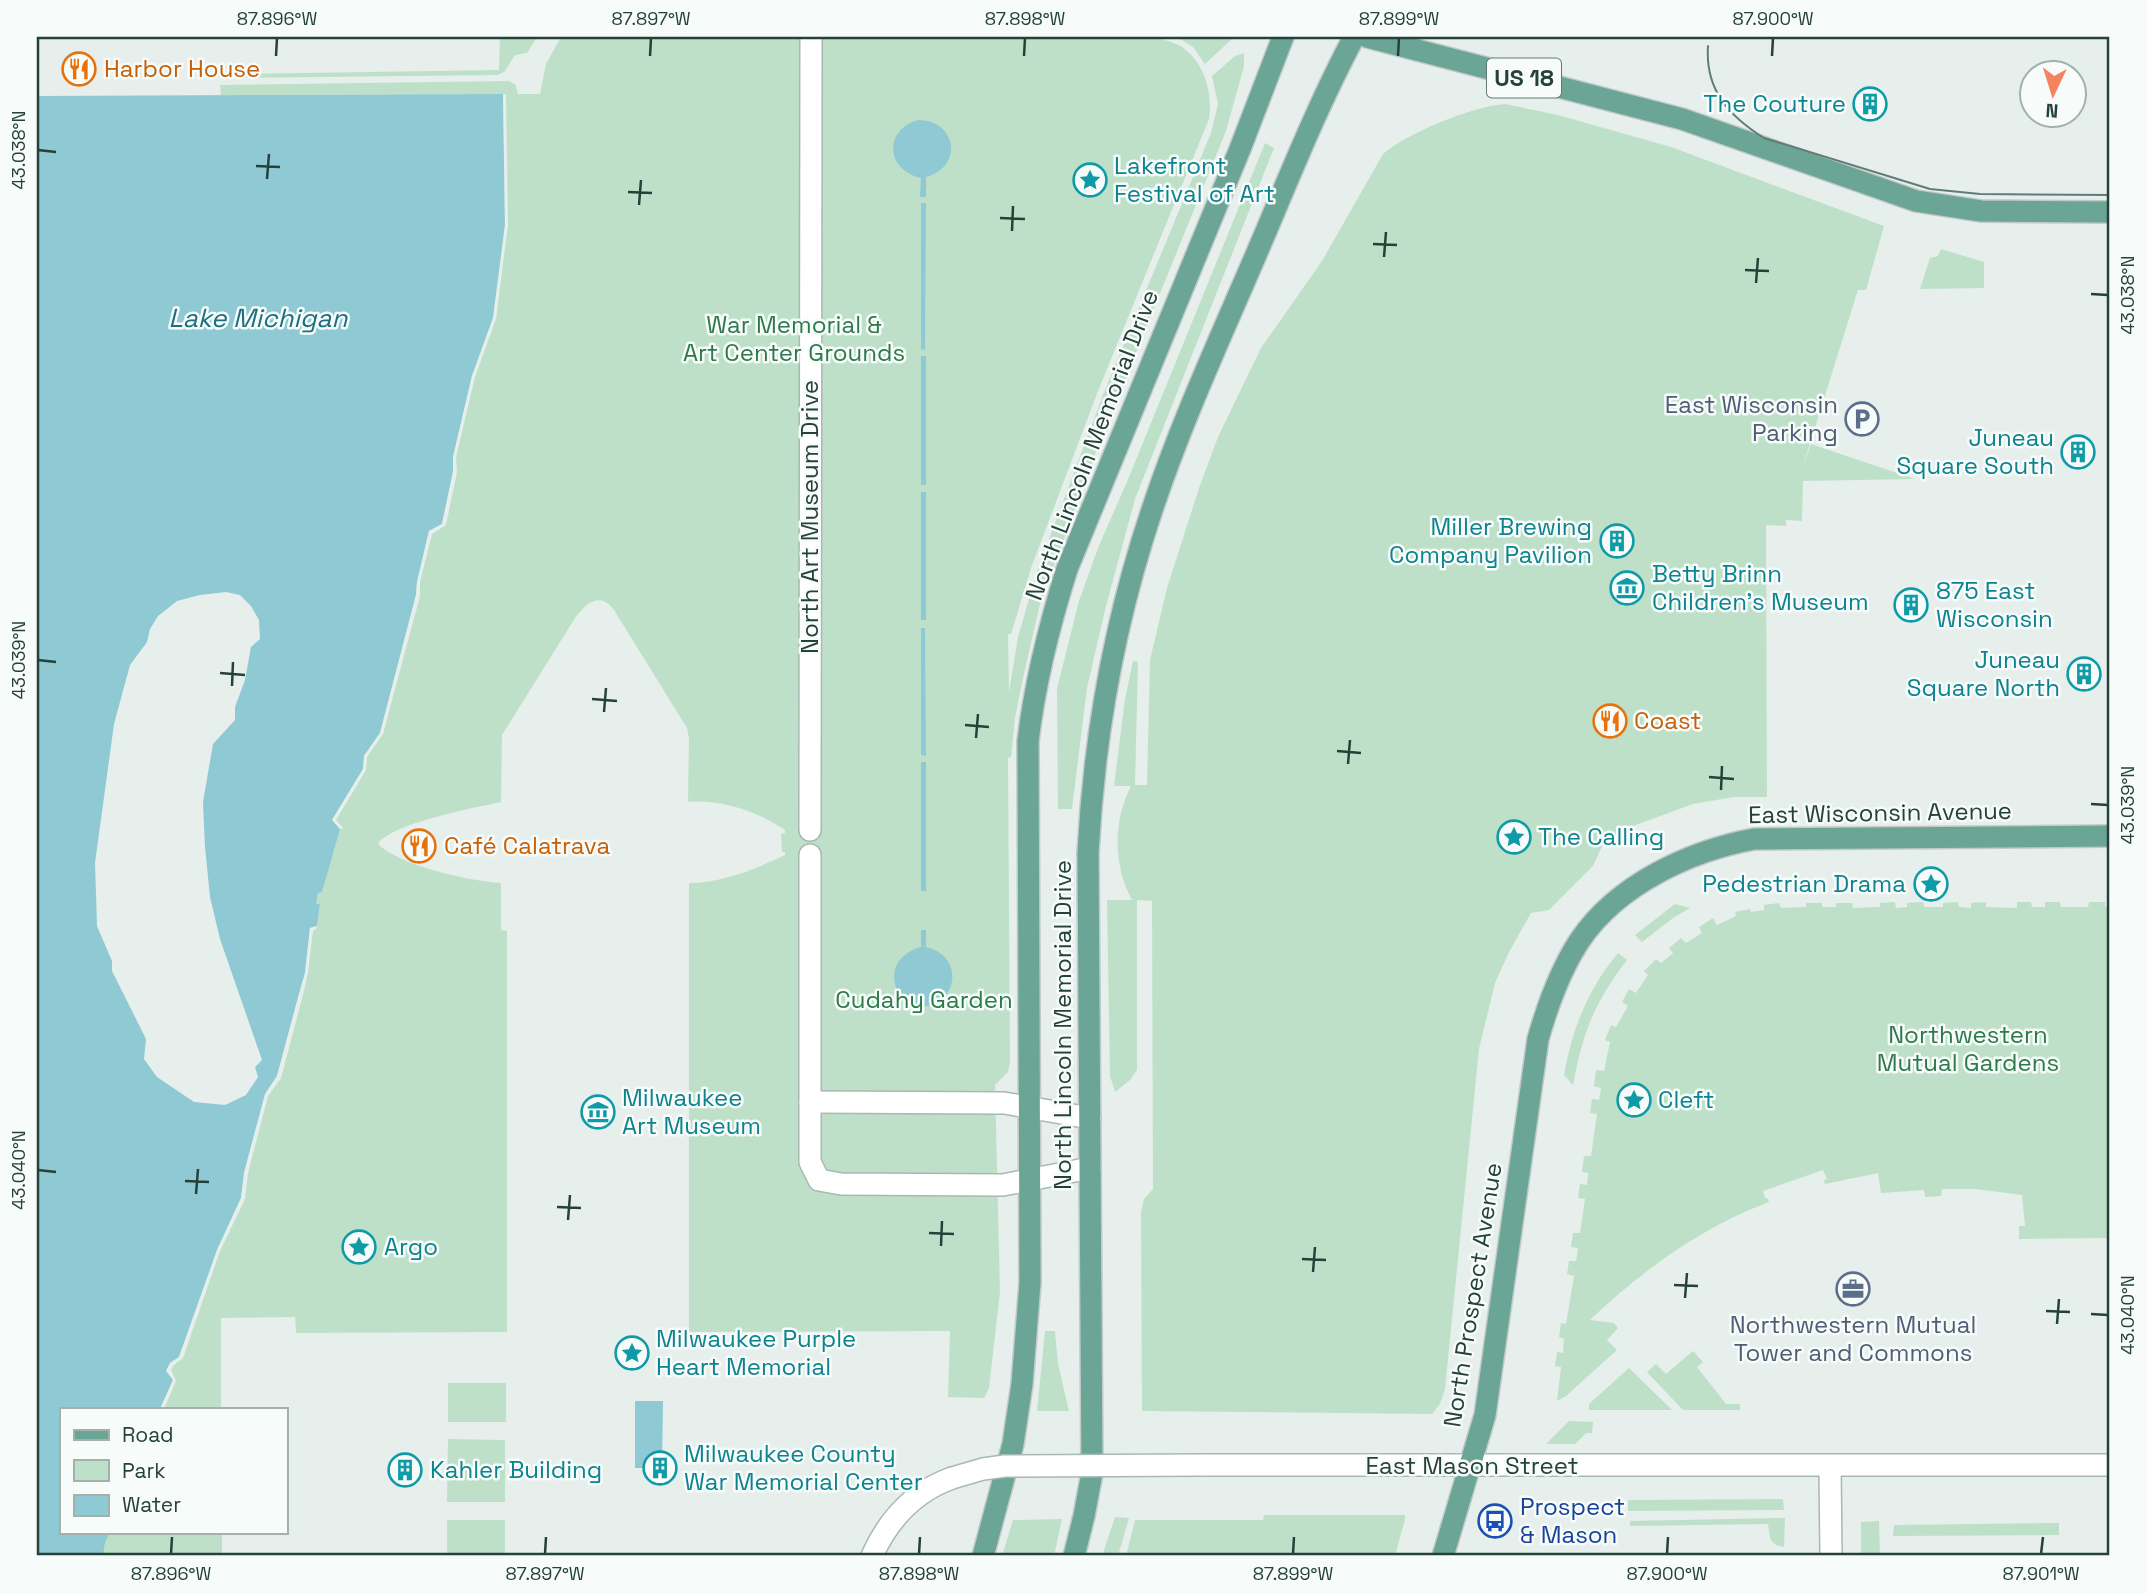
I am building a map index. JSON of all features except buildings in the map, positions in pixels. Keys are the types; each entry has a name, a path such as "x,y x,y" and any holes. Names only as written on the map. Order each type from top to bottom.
{"main road":[{"name":"North Lincoln Memorial Drive","path":"983,1556 1013,1444 1022,1384 1030,1283 1028,741 1032,706 1048,629 1067,569 1240,149 1283,37"},
{"name":"North Lincoln Memorial Drive","path":"1074,1556 1092,1473 1089,833 1096,758 1120,625 1153,509 1207,367 1329,85 1354,37"},
{"name":"US 18","path":"1367,37 1682,119 1916,201 1981,211 2110,212"},
{"name":"East Wisconsin Avenue","path":"1538,1039 1549,1000 1565,966 1581,939 1600,916 1620,898 1655,874 1709,851 1754,839 2110,836"},
{"name":"North Prospect Avenue","path":"1443,1556 1485,1415 1538,1039"}],"street":[{"name":"North Art Museum Drive","path":"810,830 811,37"},
{"path":"810,855 810,1162 819,1180 841,1184 1003,1185 1090,1168"},
{"path":"810,1102 1004,1103 1090,1118"},
{"name":"East Mason Street","path":"872,1556 884,1532 911,1500 952,1478 1004,1466 2110,1465"},
{"path":"1830,1466 1832,1556"}],"green space":[{"path":"500,37 537,37 527,53 515,55 505,71 498,75 238,78 238,74 499,70"},
{"name":"War Memorial & Art Center Grounds","path":"561,37 1155,37 1182,47 1196,61 1206,80 1210,99 1209,119 1098,391 1031,568 1011,634 1008,634 1009,692 1018,637 1037,571 1103,395 1211,133 1218,104 1212,76 1235,56 1244,53 1244,66 1226,131 1100,441 1040,604 1015,718 1011,757 1008,758 1010,1061 1008,1072 995,1085 1000,1292 989,1388 984,1398 948,1397 950,1331 689,1332 689,883 726,878 785,855 785,852 782,852 781,834 785,833 785,830 739,808 688,802 687,728 614,610 609,604 598,600 588,604 575,618 502,735 501,802 415,823 385,837 378,844 388,852 418,865 454,876 501,883 501,930 507,931 507,1332 296,1333 295,1317 221,1318 221,1408 160,1408 173,1380 166,1371 217,1250 248,1163 265,1094 277,1076 305,973 310,928 317,925 320,905 316,904 330,861 332,820 364,756 380,733 416,595 429,531 442,524 453,472 453,457 499,265 505,225 502,94 221,95 220,85 508,81 515,84 518,94 540,94 546,64"},
{"path":"1177,37 1234,37 1205,64 1193,47"},
{"path":"1505,104 1558,115 1671,147 1884,226 1866,290 1858,290 1802,469 1811,444 1915,479 1803,481 1802,521 1786,520 1786,526 1766,525 1767,797 1734,797 1693,804 1633,826 1603,844 1593,866 1549,910 1531,913 1509,952 1495,983 1479,1049 1445,1389 1440,1404 1432,1414 1142,1411 1141,1212 1144,1199 1153,1189 1152,901 1137,900 1137,1070 1130,1080 1115,1092 1110,1076 1107,900 1132,900 1121,872 1118,843 1121,814 1131,786 1114,786 1125,699 1133,661 1138,662 1135,785 1147,785 1150,660 1167,588 1218,437 1261,348 1322,261 1383,154 1441,122"},
{"path":"1265,143 1274,148 1135,499 1087,688 1072,809 1058,809 1057,689 1079,601 1098,548"},
{"path":"1941,249 1984,262 1984,288 1920,289 1930,258 1938,256"},
{"name":"Northwestern Mutual Gardens","path":"1895,902 1896,908 1907,907 1907,903 1923,902 1924,907 1943,907 1943,903 1958,902 1959,907 1971,908 1971,903 1986,902 1986,907 2013,908 2017,907 2017,902 2031,902 2032,907 2045,907 2045,902 2060,902 2061,907 2088,907 2089,902 2105,902 2105,907 2110,907 2110,1238 2019,1239 2019,1226 2025,1226 2022,1195 1976,1189 1942,1189 1941,1196 1925,1197 1924,1190 1881,1193 1878,1173 1825,1184 1824,1180 1827,1179 1823,1170 1763,1191 1769,1202 1719,1224 1696,1238 1652,1268 1610,1302 1590,1320 1614,1323 1618,1328 1607,1340 1617,1350 1557,1401 1561,1367 1555,1366 1557,1352 1563,1353 1564,1339 1559,1337 1561,1323 1566,1324 1574,1276 1567,1274 1569,1261 1576,1261 1578,1248 1571,1247 1573,1233 1580,1233 1585,1199 1578,1198 1580,1184 1587,1185 1588,1173 1582,1172 1584,1156 1591,1156 1597,1114 1590,1113 1592,1099 1599,1100 1601,1088 1594,1086 1596,1070 1604,1071 1610,1042 1605,1040 1611,1025 1616,1027 1628,1006 1622,1002 1629,989 1636,993 1648,975 1644,971 1656,959 1661,963 1673,953 1669,948 1681,938 1686,943 1702,933 1699,927 1713,918 1717,925 1736,916 1735,912 1764,910 1764,905 1779,903 1781,908 1806,907 1806,903 1822,903 1822,907 1836,907 1836,903 1852,903 1853,908 1880,907 1880,903"},
{"path":"1675,904 1690,908 1642,942 1635,935"},
{"path":"1618,953 1627,960 1606,990 1591,1019 1573,1085 1564,1075 1577,1026 1590,995"},
{"path":"1045,1331 1055,1331 1058,1364 1069,1411 1037,1411"},
{"path":"1693,1351 1703,1362 1697,1367 1726,1404 1740,1404 1740,1410 1683,1410 1647,1372 1656,1364 1666,1374"},
{"path":"1629,1368 1672,1410 1589,1410 1589,1404"},
{"path":"448,1383 506,1383 506,1422 448,1422"},
{"path":"1569,1421 1593,1422 1592,1433 1586,1433 1575,1444 1546,1444"},
{"path":"448,1439 505,1440 505,1502 447,1502"},
{"path":"1783,1499 1784,1510 1628,1511 1628,1500"},
{"path":"1264,1515 1405,1515 1405,1519 1395,1556 1126,1556 1135,1520 1263,1520"},
{"path":"1115,1517 1129,1518 1118,1556 1102,1556"},
{"path":"1785,1518 1784,1547 1773,1542 1768,1524 1630,1526 1630,1521"},
{"path":"1062,1519 1054,1556 1002,1556 1013,1520"},
{"path":"447,1520 505,1520 505,1556 447,1556"},
{"path":"1879,1521 1880,1556 1861,1556 1861,1522"},
{"path":"2059,1523 2059,1535 1893,1536 1894,1525"},
{"path":"109,1534 222,1534 222,1556 103,1556"}],"water":[{"name":"Lake Michigan","path":"503,94 505,225 493,318 472,376 453,457 453,472 442,524 429,531 416,595 380,733 364,756 363,769 332,820 340,829 322,892 318,893 316,904 320,904 317,926 310,928 305,973 277,1076 265,1095 244,1173 241,1198 217,1250 179,1357 170,1363 167,1370 173,1380 160,1408 60,1408 60,1534 109,1534 103,1556 37,1556 37,96"},
{"path":"918,120 941,127 948,135 951,145 946,164 938,172 926,177 926,197 920,197 921,178 909,174 901,167 893,150 899,132"},
{"path":"921,203 926,203 925,350 921,349"},
{"path":"921,356 926,356 926,485 921,485"},
{"path":"921,492 926,492 926,620 921,620"},
{"path":"921,628 925,628 926,756 921,755"},
{"path":"921,762 926,762 926,891 921,891"},
{"path":"921,930 926,930 926,947 941,954 949,963 952,975 951,986 945,996 936,1004 925,1006 911,1003 904,998 897,990 894,980 896,967 903,957 921,947"},
{"path":"635,1401 663,1401 662,1468 635,1468"}],"pier":[{"path":"503,94 506,94 508,225 496,319 475,377 456,457 457,472 446,525 432,534 420,582 420,596 383,734 367,757 366,770 336,820 343,828 340,829 332,820 363,769 364,756 380,733 416,595 429,531 442,524 453,472 453,457 472,376 493,318 505,225"},
{"path":"226,592 240,595 251,606 259,620 260,639 251,647 245,680 235,707 235,720 213,744 203,802 205,847 210,897 220,939 262,1060 255,1067 258,1077 246,1095 225,1105 194,1102 157,1077 144,1059 146,1039 112,971 112,961 97,926 95,863 114,724 130,665 147,642 150,629 158,616 177,601"},
{"path":"317,926 313,931 303,995 281,1078 268,1096 248,1173 245,1199 220,1251 183,1358 171,1370 176,1381 164,1408 160,1408 173,1380 166,1371 170,1363 179,1357 217,1250 241,1198 244,1173 265,1094 277,1076 305,973 310,928"}],"tram line":[{"path":"1708,46 1708,62 1715,89 1730,111 1764,138 1930,189 1980,194 2110,195"}],"place":[{"name":"Harbor House","path":"79,69"},
{"name":"The Couture","path":"1870,104"},
{"name":"Lakefront Festival of Art","path":"1090,180"},
{"name":"East Wisconsin Parking","path":"1862,419"},
{"name":"Juneau Square South","path":"2078,452"},
{"name":"Miller Brewing Company Pavilion","path":"1617,541"},
{"name":"Betty Brinn Children's Museum","path":"1627,588"},
{"name":"875 East Wisconsin","path":"1911,605"},
{"name":"Juneau Square North","path":"2084,674"},
{"name":"Coast","path":"1610,721"},
{"name":"The Calling","path":"1514,837"},
{"name":"Café Calatrava","path":"419,846"},
{"name":"Pedestrian Drama","path":"1931,884"},
{"name":"Cleft","path":"1634,1100"},
{"name":"Milwaukee Art Museum","path":"598,1112"},
{"name":"Argo","path":"359,1247"},
{"name":"Northwestern Mutual Tower and Commons","path":"1853,1289"},
{"name":"Milwaukee Purple Heart Memorial","path":"632,1353"},
{"name":"Milwaukee County War Memorial Center","path":"660,1468"},
{"name":"Kahler Building","path":"405,1470"},
{"name":"Prospect & Mason","path":"1495,1521"}],"park label":[{"name":"Cudahy Garden","path":"924,1000"}]}
